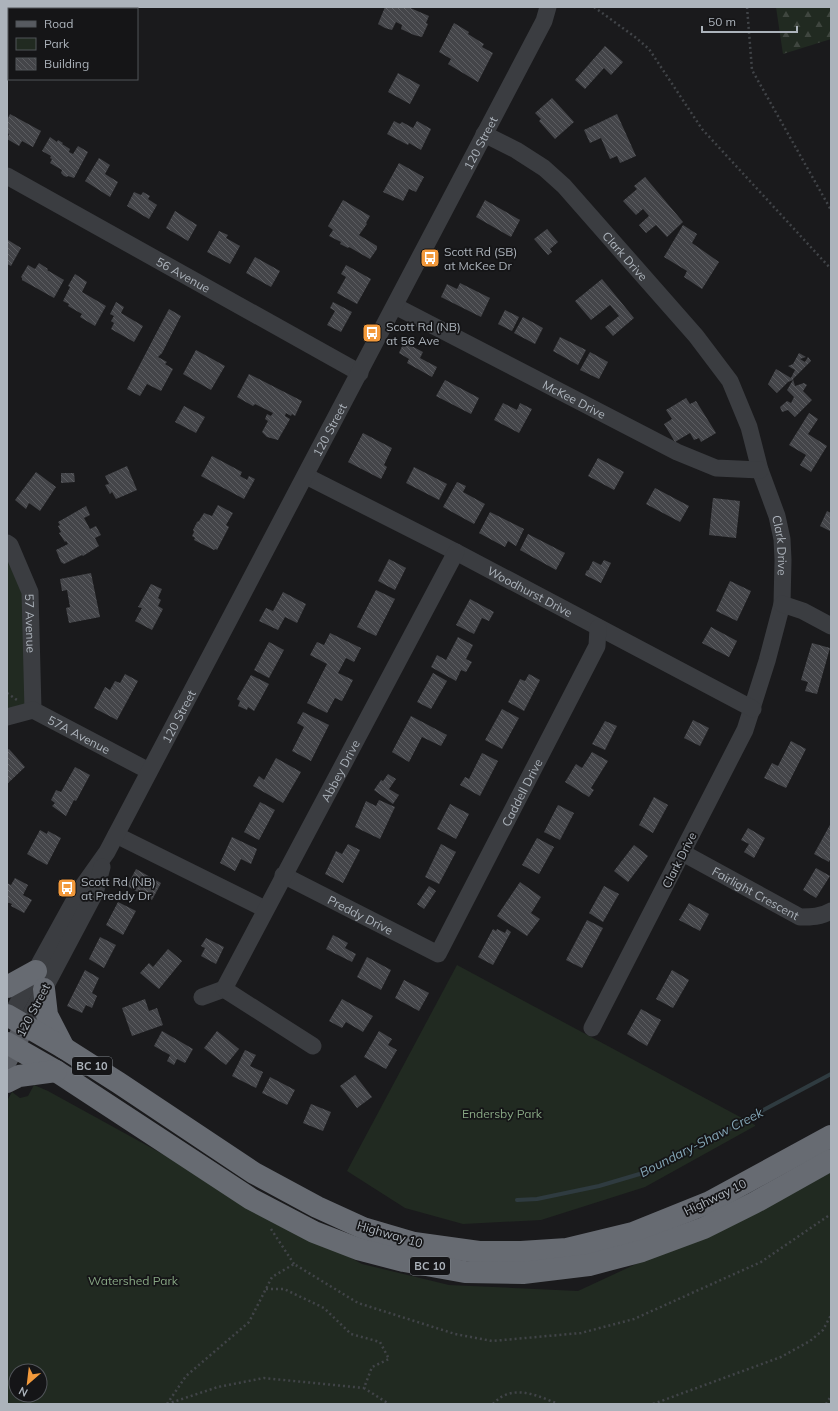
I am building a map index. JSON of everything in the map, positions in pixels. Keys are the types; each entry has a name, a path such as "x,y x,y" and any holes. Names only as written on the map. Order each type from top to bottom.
{"highway":[{"path":"7,987 40,980 47,1015 64,1048"},
{"name":"Highway 10","path":"12,1020 64,1048 254,1173 317,1207 363,1228 414,1243 479,1252 521,1252 567,1249 633,1233 710,1202 831,1136"},
{"name":"Highway 10","path":"9,1050 56,1071 251,1199 314,1232 358,1249 404,1261 465,1272 523,1274 588,1265 642,1251 704,1228 754,1203 831,1160"},
{"path":"7,1082 19,1076 56,1071"}],"main road":[{"name":"120 Street","path":"9,1050 12,1020"}],"street":[{"name":"120 Street","path":"12,1020 40,980 80,890 107,852 544,21 548,7"},
{"name":"Clark Drive","path":"484,134 516,150 544,168 564,186 696,336 730,381 749,427 760,470 777,516 782,539 782,604 753,709 745,730 592,1028"},
{"name":"56 Avenue","path":"7,176 360,373"},
{"name":"McKee Drive","path":"395,306 677,452 716,468 760,470"},
{"name":"Woodhurst Drive","path":"306,476 456,552 753,709"},
{"name":"57 Avenue","path":"7,543 10,545 30,592 33,710"},
{"name":"Abbey Drive","path":"224,989 283,875 456,552"},
{"path":"782,604 802,610 831,626"},
{"name":"Caddell Drive","path":"438,954 597,646 598,628"},
{"path":"7,717 33,710"},
{"name":"57A Avenue","path":"33,710 149,771"},
{"path":"116,834 265,910"},
{"name":"Fairlight Crescent","path":"683,853 800,917 812,918 831,911"},
{"name":"Preddy Drive","path":"283,875 438,954"},
{"path":"202,997 224,989 313,1046"}],"path":[{"path":"594,7 635,37 649,50 702,129 831,269"},
{"path":"747,7 752,70 831,210"},
{"path":"268,1225 294,1264 358,1303 456,1334 492,1341 581,1333 634,1319 761,1262 831,1214"},
{"path":"167,1404 186,1376 249,1322 272,1277 294,1264"},
{"path":"266,1289 284,1289 291,1292 324,1308 351,1334 380,1342 389,1359 372,1367 364,1388"},
{"path":"653,1404 781,1357 810,1341 823,1330 831,1316"},
{"path":"167,1404 218,1387 264,1378 364,1388 389,1404"},
{"path":"493,1404 503,1396 517,1392 535,1394 558,1404"},
{"path":"826,1404 831,1396"}],"green space":[{"path":"776,7 831,7 831,39 783,54"},
{"path":"7,554 26,595 28,707 7,712"},
{"name":"Endersby Park","path":"457,965 755,1126 645,1187 541,1220 463,1224 405,1208 347,1171"},
{"name":"Watershed Park","path":"34,1085 48,1091 362,1264 449,1285 578,1291 778,1198 831,1170 831,1404 7,1404 7,1101 12,1092 20,1098 28,1096"}],"building":[{"path":"385,7 408,7 429,16 426,23 428,24 422,37 401,29 402,25 396,22 392,30 378,24"},
{"path":"454,23 469,32 468,34 484,44 482,47 493,53 478,82 448,64 451,59 439,52"},
{"path":"605,46 623,62 611,75 604,68 585,89 575,80"},
{"path":"398,73 420,85 410,104 388,92"},
{"path":"552,98 574,122 555,139 539,121 541,119 535,113"},
{"path":"10,114 41,131 33,147 22,141 19,146 7,139 9,134 7,133 7,120"},
{"path":"617,114 636,156 620,163 617,156 610,159 601,138 590,143 584,130"},
{"path":"394,121 400,124 402,122 413,128 417,121 431,129 421,150 409,143 408,145 387,134"},
{"path":"50,137 57,142 58,140 63,143 62,144 70,149 69,152 73,154 78,146 88,152 74,178 64,176 61,173 62,170 50,163 52,159 50,158 51,156 42,151"},
{"path":"99,158 110,165 105,174 118,182 110,197 85,181"},
{"path":"399,163 424,177 416,192 409,189 403,201 383,192"},
{"path":"645,177 683,222 667,237 656,225 646,233 639,225 649,216 643,209 636,215 623,201 637,189 634,186"},
{"path":"134,192 141,195 143,192 150,196 148,199 157,205 149,219 127,206"},
{"path":"343,200 370,216 366,223 367,224 359,235 377,246 377,249 370,259 349,247 348,248 340,244 341,242 329,236 333,230 328,226"},
{"path":"485,200 520,220 511,237 476,217"},
{"path":"175,211 197,225 188,241 166,228"},
{"path":"683,225 697,234 692,243 719,262 702,289 684,277 687,271 664,257"},
{"path":"547,229 558,242 550,249 552,252 548,255 534,239"},
{"path":"219,231 228,235 226,238 240,246 230,264 207,252"},
{"path":"8,240 21,248 11,266 7,264"},
{"path":"255,257 280,271 271,287 246,273"},
{"path":"39,263 48,269 47,270 64,280 54,298 22,280 21,277 28,265 35,269"},
{"path":"346,265 371,279 357,304 337,293 346,277 341,274"},
{"path":"75,274 87,282 82,292 106,306 95,326 80,317 82,314 68,306 69,304 63,301 70,287 68,286"},
{"path":"602,279 634,318 613,336 605,327 619,316 610,305 591,320 575,301"},
{"path":"460,283 490,298 481,317 441,297 447,284 457,289"},
{"path":"116,302 124,307 121,313 143,326 134,342 111,329 114,323 111,321 114,316 110,314"},
{"path":"333,302 352,312 341,332 327,325 335,311 330,308"},
{"path":"169,309 181,316 162,353 158,357 167,362 165,364 173,369 161,391 147,384 140,396 127,389"},
{"path":"505,310 519,317 512,331 498,324"},
{"path":"523,317 543,328 535,344 514,333"},
{"path":"560,337 586,350 578,365 553,351"},
{"path":"404,342 423,352 420,358 437,367 432,377 407,363 409,359 399,353"},
{"path":"196,350 225,366 211,390 183,374"},
{"path":"590,352 608,362 599,379 580,370"},
{"path":"799,353 806,357 800,359 805,362 808,357 811,361 793,379 795,386 804,383 807,385 803,391 812,400 795,417 788,410 782,412 780,407 787,401 791,403 794,397 787,390 793,380 788,382 777,393 768,384 776,369 791,378 795,370 788,366 793,364"},
{"path":"249,374 302,401 295,416 292,414 291,416 286,413 285,416 290,419 278,440 267,437 262,432 268,421 265,419 267,414 271,416 273,413 255,404 253,406 237,397"},
{"path":"445,380 479,398 471,414 436,396"},
{"path":"686,398 690,404 696,401 716,433 701,442 699,438 694,440 690,433 675,442 664,424 672,419 666,410"},
{"path":"503,403 517,410 520,403 532,409 519,433 494,420"},
{"path":"184,406 205,417 196,433 175,422"},
{"path":"809,413 818,419 808,434 827,446 811,472 800,465 806,455 789,445"},
{"path":"363,433 392,448 384,465 387,467 381,479 348,462"},
{"path":"212,456 242,472 240,476 247,480 249,476 255,479 244,499 201,476"},
{"path":"598,458 624,472 614,490 588,476"},
{"path":"127,466 137,490 116,499 112,492 110,494 105,485 109,484 105,476"},
{"path":"414,467 447,484 439,500 406,483"},
{"path":"36,472 56,487 40,511 29,503 26,509 15,500"},
{"path":"61,473 74,473 75,482 61,483"},
{"path":"457,482 466,486 463,492 485,504 474,524 443,507"},
{"path":"655,488 689,506 680,522 646,504"},
{"path":"713,498 740,501 736,538 709,535"},
{"path":"218,505 233,513 226,525 229,527 217,550 214,550 194,540 195,538 192,536 197,522 204,513 212,516"},
{"path":"86,506 90,515 84,518 90,529 96,526 101,535 95,538 99,546 83,556 82,555 64,564 61,562 56,550 68,544 59,533 61,532 58,522"},
{"path":"827,511 831,513 830,531 820,526"},
{"path":"490,512 524,529 516,546 508,541 505,547 479,533"},
{"path":"528,534 565,553 556,570 520,550"},
{"path":"389,559 406,568 395,590 378,581"},
{"path":"604,560 611,563 601,583 585,575 593,561 601,565"},
{"path":"91,573 100,617 69,623 66,608 70,607 67,590 62,591 60,579"},
{"path":"730,581 751,591 737,621 716,611"},
{"path":"151,584 162,589 158,598 161,600 158,606 163,609 152,630 135,621 142,608 138,607"},
{"path":"376,590 395,599 376,636 357,627"},
{"path":"283,592 306,604 297,623 285,617 278,630 259,621 266,608 273,611"},
{"path":"470,599 494,612 489,621 482,618 474,634 456,625"},
{"path":"711,627 737,641 729,657 702,643"},
{"path":"330,633 361,648 354,662 346,658 338,673 353,680 342,701 335,698 327,713 307,703 327,664 310,655 317,642 324,645"},
{"path":"458,637 473,645 466,659 472,662 466,672 461,670 456,681 431,667 437,655 446,660"},
{"path":"269,642 284,650 269,678 254,670"},
{"path":"812,643 830,648 817,694 805,691 808,682 801,680"},
{"path":"433,673 447,681 431,709 417,702"},
{"path":"125,674 138,681 117,720 94,708 105,687 110,690 115,681 120,683"},
{"path":"529,674 540,680 524,711 508,702 520,679 525,681"},
{"path":"251,675 269,684 254,711 248,707 247,710 238,706 240,701 237,699"},
{"path":"502,709 519,718 502,749 485,740"},
{"path":"303,712 329,725 311,761 292,751 304,727 297,723"},
{"path":"411,716 447,735 441,746 422,737 409,762 392,752"},
{"path":"693,720 709,728 700,746 684,738"},
{"path":"605,721 617,726 605,750 592,744"},
{"path":"791,741 806,749 786,788 764,778 772,763 778,766"},
{"path":"9,749 25,767 7,784 7,750"},
{"path":"592,752 608,761 591,788 594,790 589,797 565,782 576,764 582,768"},
{"path":"482,753 498,761 480,796 460,785 465,777 469,779"},
{"path":"276,758 301,772 283,803 253,786 259,776 264,780"},
{"path":"75,767 90,775 66,816 52,806 55,803 51,800 56,790 61,792"},
{"path":"388,774 396,779 389,789 399,795 393,804 374,790 381,780 383,781"},
{"path":"654,797 668,805 653,833 639,825"},
{"path":"379,800 395,807 380,839 355,827 366,801 376,806"},
{"path":"260,802 275,810 259,840 244,832"},
{"path":"450,804 469,814 456,839 437,829"},
{"path":"558,805 574,813 560,840 544,832"},
{"path":"831,823 831,857 829,862 814,854"},
{"path":"748,828 765,838 754,858 744,852 749,844 741,840"},
{"path":"40,830 47,834 48,831 61,838 47,865 27,854"},
{"path":"232,837 257,849 251,864 241,859 235,871 220,863"},
{"path":"537,838 554,847 539,874 522,865"},
{"path":"348,844 360,850 343,883 325,874 336,851 342,854"},
{"path":"441,844 456,852 439,884 425,877"},
{"path":"634,845 648,856 628,882 614,871"},
{"path":"816,868 830,876 816,898 803,890"},
{"path":"136,869 161,883 152,900 127,886"},
{"path":"15,878 28,885 23,895 32,900 24,913 7,902 7,883 11,885"},
{"path":"520,882 541,897 531,913 540,919 527,936 497,916"},
{"path":"429,886 436,891 424,909 417,904"},
{"path":"604,886 619,894 603,922 589,913"},
{"path":"118,902 136,911 123,935 106,925"},
{"path":"689,903 709,914 700,931 679,920"},
{"path":"587,920 603,928 582,968 566,960"},
{"path":"493,929 496,931 497,929 505,933 507,929 511,932 493,965 478,957"},
{"path":"333,935 348,943 345,948 356,954 352,962 326,949"},
{"path":"100,937 116,945 104,968 89,959"},
{"path":"206,938 224,947 216,964 201,956 205,948 201,946"},
{"path":"168,949 182,961 159,989 140,973 149,963 153,967"},
{"path":"367,957 391,970 381,990 357,977"},
{"path":"85,970 99,978 92,993 97,996 92,1008 86,1005 82,1013 67,1006"},
{"path":"672,970 689,980 673,1008 656,999"},
{"path":"404,980 429,993 419,1011 395,998"},
{"path":"145,999 149,1011 157,1008 163,1025 132,1036 122,1008"},
{"path":"342,999 373,1016 363,1032 346,1022 342,1028 329,1021"},
{"path":"641,1009 661,1020 647,1046 627,1034"},
{"path":"162,1031 193,1049 185,1063 177,1059 174,1065 167,1061 170,1055 154,1046"},
{"path":"217,1031 239,1049 226,1065 204,1048"},
{"path":"379,1031 392,1039 388,1045 397,1050 386,1069 364,1057"},
{"path":"245,1050 256,1055 250,1066 263,1072 256,1088 232,1076"},
{"path":"355,1075 372,1097 357,1108 340,1086"},
{"path":"270,1077 295,1090 287,1105 262,1093"},
{"path":"311,1104 331,1112 323,1131 303,1123"}],"waterway":[{"name":"Boundary-Shaw Creek","path":"517,1200 537,1199 599,1186 643,1173 718,1136 831,1074"}],"place":[{"name":"Scott Rd (SB) at McKee Dr","path":"430,258"},
{"name":"Scott Rd (NB) at 56 Ave","path":"372,333"},
{"name":"Scott Rd (NB) at Preddy Dr","path":"67,888"}]}
